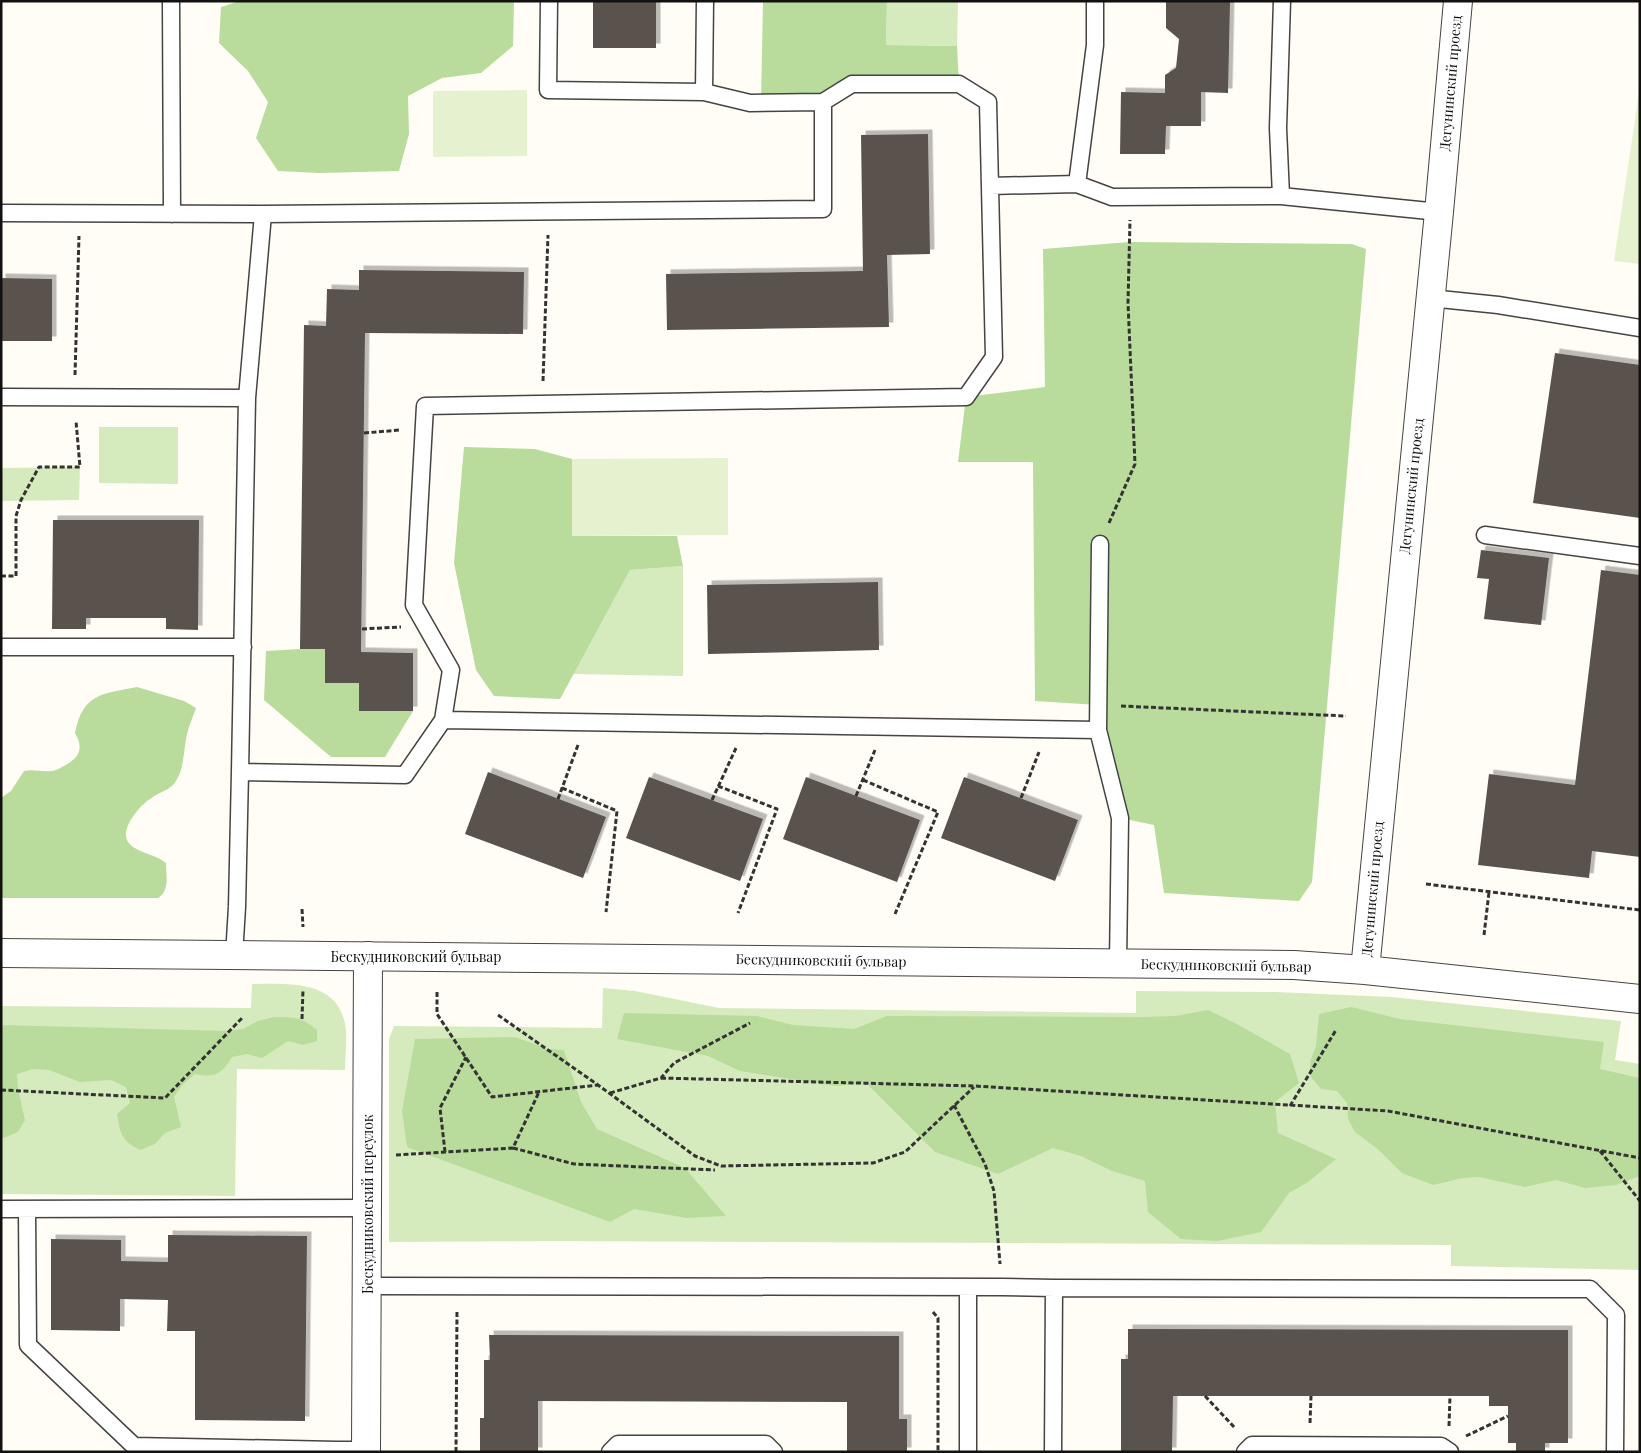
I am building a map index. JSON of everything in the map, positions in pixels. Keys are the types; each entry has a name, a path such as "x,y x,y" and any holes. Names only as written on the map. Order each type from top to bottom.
{"street":[{"name":"Дегунинский проезд","path":"1365,970 1458,1"},
{"name":"Бескудниковский бульвар","path":"1,953 1294,966 1365,970 1640,998"},
{"name":"Бескудниковский переулок","path":"366,1451 368,956"}],"lane":[{"path":"171,1 172,214"},
{"path":"240,772 405,774 443,720 451,670 414,605 424,406 966,397 994,357 988,102 959,84 852,84 823,102 750,103 704,92 548,90 549,1"},
{"path":"704,92 705,1"},
{"path":"1077,184 1095,45 1095,1"},
{"path":"1281,196 1278,128 1282,1"},
{"path":"1,213 263,214 823,209 823,102"},
{"path":"990,186 1077,184 1112,197 1281,196 1439,212"},
{"path":"234,956 238,898 247,398 263,214"},
{"path":"1430,298 1498,305 1640,328"},
{"path":"1,397 247,398"},
{"path":"1485,535 1640,556"},
{"path":"1100,544 1098,730 1120,818 1118,963"},
{"path":"1,647 242,647"},
{"path":"443,720 1098,730"},
{"path":"1,1209 368,1208"},
{"path":"27,1209 28,1345 134,1446 366,1451"},
{"path":"367,1286 1590,1289 1616,1315 1615,1452"},
{"path":"968,1286 968,1452"},
{"path":"1053,1452 1054,1288"},
{"path":"610,1452 618,1444 766,1444 774,1452"},
{"path":"1249,1449 1454,1446"}],"path":[{"path":"1100,544 1134,464 1128,302 1131,197"},
{"path":"542,404 548,211"},
{"path":"1,576 16,576 16,516 21,500 38,467 80,467 74,397 80,213"},
{"path":"364,433 423,428"},
{"path":"362,629 426,626"},
{"path":"1098,705 1346,716"},
{"path":"558,798 586,722"},
{"path":"712,800 746,725"},
{"path":"856,796 885,727"},
{"path":"1021,798 1048,730"},
{"path":"863,780 938,812 895,914"},
{"path":"718,786 777,809 738,913"},
{"path":"562,788 617,811 606,912"},
{"path":"1426,884 1640,910"},
{"path":"1484,935 1489,892"},
{"path":"302,909 303,928"},
{"path":"302,1019 303,989"},
{"path":"437,992 437,1014 492,1097 598,1085"},
{"path":"498,1015 695,1156 721,1166 873,1163 905,1152 974,1086"},
{"path":"1,1090 165,1098 242,1018"},
{"path":"661,1078 674,1063 750,1023"},
{"path":"1290,1106 1336,1030"},
{"path":"445,1152 440,1108 466,1057"},
{"path":"609,1093 661,1078 974,1086 1388,1112 1640,1158"},
{"path":"513,1148 539,1092"},
{"path":"954,1106 985,1164 994,1191 1002,1287"},
{"path":"393,1156 513,1148 574,1164 715,1170"},
{"path":"1599,1150 1640,1201"},
{"path":"452,1286 457,1302 456,1452"},
{"path":"928,1305 938,1318 938,1452"},
{"path":"1205,1396 1249,1449"},
{"path":"1454,1446 1508,1416"}],"green space":[{"path":"240,1 514,1 513,46 481,73 442,78 408,96 409,134 399,171 319,173 278,171 256,138 268,102 248,71 219,43 221,7"},
{"path":"763,1 887,1 886,45 957,46 959,84 852,84 823,102 761,103"},
{"path":"887,1 958,1 957,46 886,45"},
{"path":"1640,86 1640,264 1614,261"},
{"path":"527,90 527,156 433,157 433,91"},
{"path":"1129,242 1352,244 1366,249 1312,882 1299,901 1164,893 1154,825 1120,818 1098,705 1035,701 1033,462 958,462 966,397 1045,387 1043,249"},
{"path":"99,427 178,427 178,484 99,483"},
{"path":"464,447 535,449 572,459 572,536 677,536 683,566 630,570 560,699 494,696 476,670 454,563"},
{"path":"728,458 728,535 572,536 572,459"},
{"path":"80,467 79,500 1,501 1,468"},
{"path":"683,566 683,676 573,674 630,570"},
{"path":"325,649 325,683 359,683 359,710 413,711 385,757 331,757 264,700 266,651"},
{"path":"137,687 184,701 196,708 188,731 180,774 171,787 141,806 132,817 127,829 127,840 130,844 166,863 167,882 162,895 158,898 1,898 1,798 11,791 24,771 54,771 68,764 76,757 80,749 75,733 83,710 89,703 104,694"},
{"path":"252,984 297,985 312,988 325,994 335,1002 342,1015 346,1032 345,1070 237,1069 235,1196 1,1194 1,1006 251,1008"},
{"path":"603,988 635,991 719,1008 1136,1013 1136,991 1275,992 1391,997 1621,1021 1615,1060 1640,1064 1640,1270 1451,1266 1451,1245 389,1242 389,1039 394,1026 602,1028"},
{"path":"1351,1007 1400,1019 1604,1042 1600,1069 1640,1078 1640,1176 1616,1185 1585,1188 1556,1180 1525,1187 1479,1177 1463,1178 1433,1185 1402,1173 1380,1151 1355,1132 1348,1119 1347,1103 1337,1091 1321,1089 1311,1077 1310,1062 1316,1046 1319,1014"},
{"path":"1208,1010 1290,1054 1299,1083 1275,1102 1278,1133 1336,1159 1308,1182 1289,1193 1261,1232 1217,1241 1181,1239 1148,1212 1145,1181 1112,1171 1081,1156 1053,1148 998,1174 935,1152 866,1083 835,1086 740,1071 708,1056 617,1039 624,1013 757,1016 793,1025 854,1029 887,1016 1143,1017 1176,1016"},
{"path":"274,1017 292,1018 307,1022 317,1030 317,1041 303,1045 288,1041 262,1058 247,1054 232,1057 217,1074 208,1076 195,1074 183,1084 174,1097 181,1127 165,1133 155,1144 140,1150 129,1143 123,1136 117,1114 130,1103 126,1087 111,1080 80,1082 49,1070 33,1069 17,1074 18,1089 25,1120 18,1132 1,1139 1,1025 228,1031 243,1029 258,1021"},
{"path":"515,1037 548,1049 564,1050 581,1102 597,1129 685,1168 726,1216 687,1218 634,1209 610,1222 407,1147 402,1111 415,1039"}],"building":[{"path":"593,1 656,1 656,48 593,48"},
{"path":"1166,1 1230,1 1228,93 1201,92 1201,126 1166,126 1165,154 1120,154 1121,92 1165,93 1165,75 1176,68 1179,39 1166,28"},
{"path":"928,134 930,254 887,255 889,327 667,330 666,274 863,271 861,135"},
{"path":"359,270 524,272 523,334 365,333 361,652 413,653 413,711 359,711 359,683 325,683 325,649 300,649 304,325 326,326 327,289 359,290"},
{"path":"1,278 52,279 52,341 1,341"},
{"path":"1555,353 1640,365 1640,518 1533,503"},
{"path":"53,520 199,520 198,630 166,629 166,618 86,618 86,629 52,629"},
{"path":"1481,550 1549,558 1541,625 1484,619 1489,579 1477,578"},
{"path":"1601,570 1640,575 1640,857 1592,851 1589,878 1478,865 1489,774 1575,785"},
{"path":"878,582 879,650 708,654 707,585"},
{"path":"488,772 606,817 583,878 465,834"},
{"path":"649,777 763,819 740,881 626,838"},
{"path":"806,777 920,820 897,882 783,839"},
{"path":"964,777 1078,820 1055,881 941,838"},
{"path":"168,1235 307,1236 305,1421 195,1420 195,1331 167,1331 168,1300 120,1299 120,1331 51,1330 51,1239 121,1240 121,1261 168,1262"},
{"path":"1128,1329 1568,1330 1568,1443 1545,1443 1545,1452 1516,1452 1516,1443 1508,1443 1508,1406 1489,1406 1489,1396 1173,1396 1172,1452 1121,1452 1121,1359 1128,1359"},
{"path":"489,1335 899,1336 899,1419 907,1419 907,1452 847,1452 847,1402 538,1401 538,1452 480,1452 480,1418 484,1418 484,1360 490,1360"}]}
